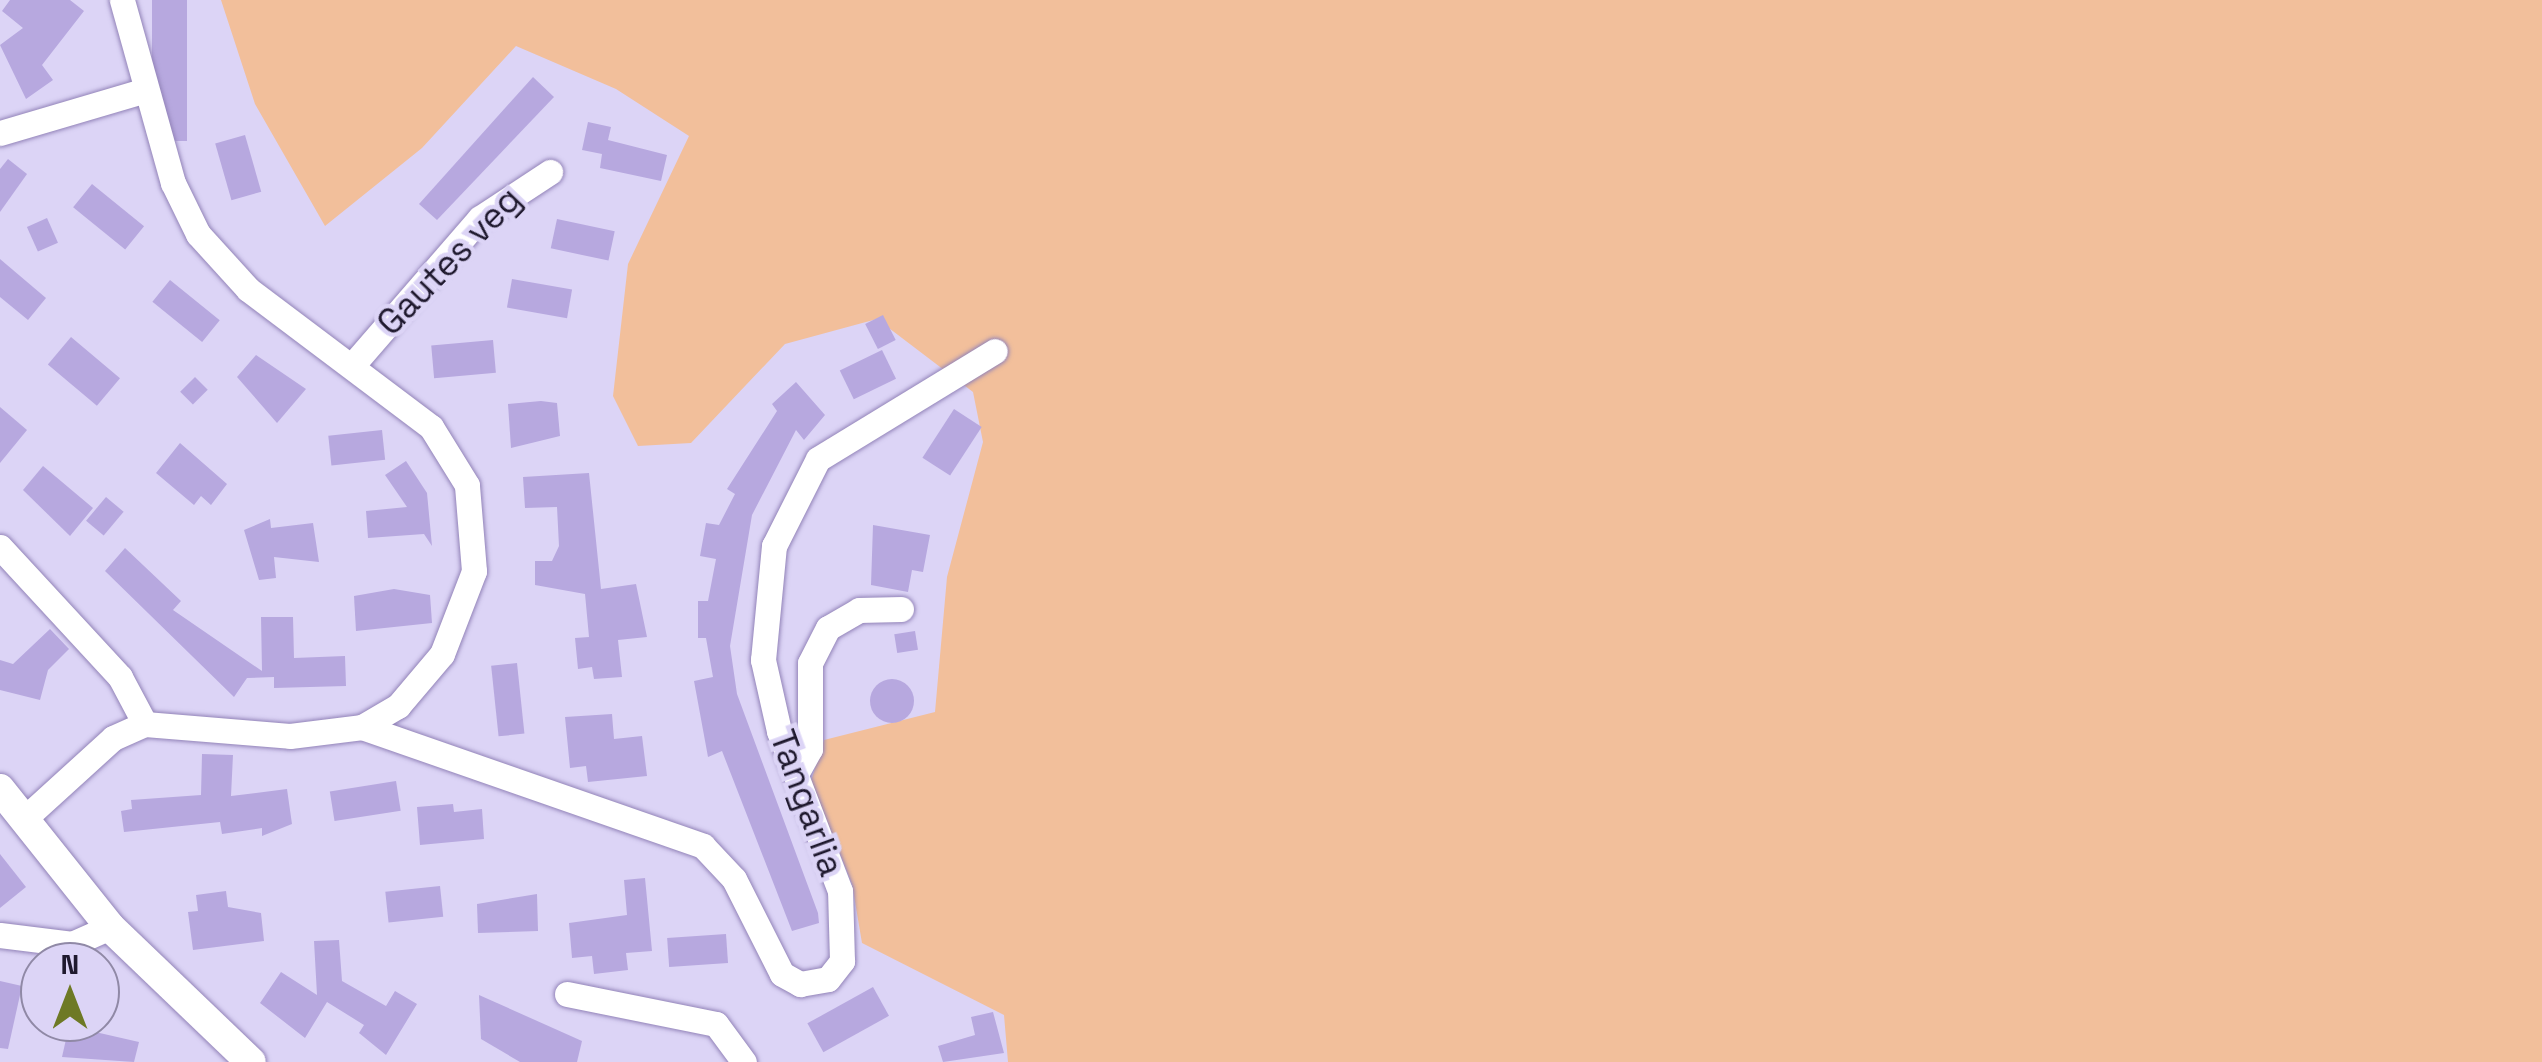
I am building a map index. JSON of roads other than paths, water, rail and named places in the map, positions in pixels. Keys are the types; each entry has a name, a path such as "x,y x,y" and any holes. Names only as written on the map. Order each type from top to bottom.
{"main road":[{"path":"0,789 110,927 252,1062"}],"street":[{"name":"Gautes veg","path":"122,0 146,90 198,234 248,289 356,362 448,448 476,528 454,634 398,706 362,728 290,736 145,724"},
{"path":"0,132 146,90"},
{"name":"Gautes veg","path":"356,362 480,218 550,172"},
{"name":"Tangarlia","path":"362,728 703,846 734,879 782,974 815,984 842,960 840,892 796,774 763,660 766,583 786,506 842,439 995,351"},
{"path":"0,547 120,678 145,724 113,738 24,819"},
{"path":"796,774 810,748 807,684 822,637 841,616 902,609"},
{"path":"0,934 72,944 110,927"},
{"path":"567,994 716,1024 744,1062"}]}
